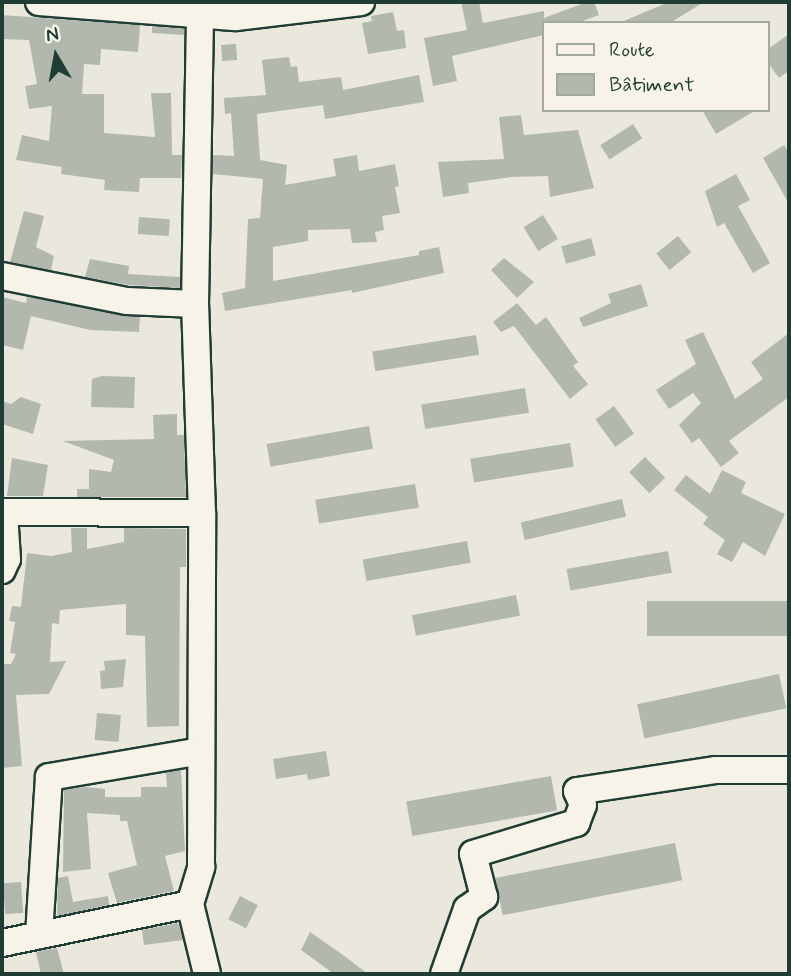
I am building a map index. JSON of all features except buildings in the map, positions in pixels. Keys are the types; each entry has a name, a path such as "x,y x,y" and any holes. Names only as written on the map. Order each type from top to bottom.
{"street":[{"path":"39,2 236,17 361,2"},
{"path":"200,14 195,304 202,513 201,867 190,904 207,974"},
{"path":"2,276 127,302 195,304"},
{"path":"2,570 7,559 3,512 202,513"},
{"path":"39,935 49,777 201,751"},
{"path":"443,974 467,909 484,897 473,854 576,823 583,805 577,791 716,770 789,771"},
{"path":"2,943 190,904"}]}
